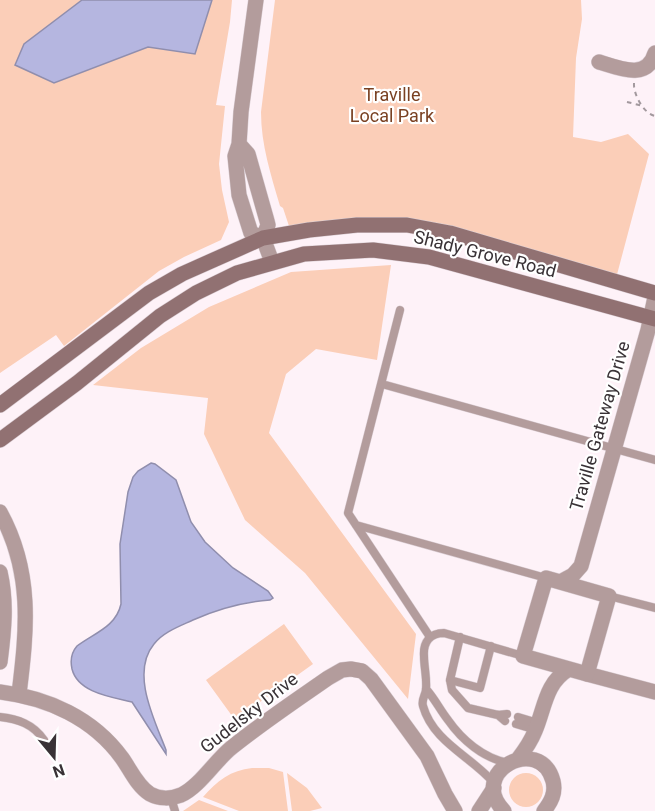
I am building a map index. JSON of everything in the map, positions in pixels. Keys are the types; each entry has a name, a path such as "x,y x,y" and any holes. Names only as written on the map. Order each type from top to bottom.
{"main road":[{"name":"Shady Grove Road","path":"0,405 148,293 182,274 263,238 309,230 357,225 406,225 450,233 655,295"},
{"name":"Shady Grove Road","path":"0,440 77,383 160,316 196,293 237,273 304,254 373,250 429,257 653,318"}],"street":[{"path":"256,0 239,144 235,156 239,195 250,233 263,238 272,262"},
{"path":"599,62 635,72 646,68 653,60 655,53"},
{"name":"Traville Gateway Drive","path":"581,566 653,318 655,295"},
{"path":"0,512 15,542 24,579 26,628 19,694"},
{"path":"553,580 573,575 581,566"},
{"path":"581,566 591,590"},
{"path":"0,572 4,602 0,662"},
{"path":"553,580 609,596 586,674"},
{"path":"545,698 545,681 531,658 553,580"},
{"path":"531,658 655,692"},
{"name":"Gudelsky Drive","path":"0,692 19,694 51,704 81,720 108,741 145,790 173,804 230,749 303,695 335,673 351,669 362,671 380,691 427,756 455,811"},
{"path":"478,811 494,786 501,769 526,749 537,726 545,698 554,681 568,669"},
{"path":"537,726 539,754 554,785 550,804 544,811"},
{"path":"513,761 528,759 545,768"},
{"path":"494,786 495,798 504,811"}],"lane":[{"path":"400,310 348,513 430,638"},
{"path":"382,384 655,460"},
{"path":"356,525 553,580"},
{"path":"609,596 655,608"},
{"path":"494,786 483,770 450,745 434,726 423,706 422,699 426,689 424,649 434,634 444,633 531,658"},
{"path":"460,637 450,680 452,690 468,708 506,718"},
{"path":"450,680 480,688 491,646"},
{"path":"426,689 436,700 448,721 464,738 492,760 513,761"},
{"path":"0,717 26,723 38,731 44,740"},
{"path":"517,720 537,726"}],"path":[{"path":"635,72 633,88 649,115 655,116"},
{"path":"627,102 643,106"}],"green space":[{"path":"0,0 82,0 24,44 54,83 148,47 195,54 212,0 232,0 216,105 225,106 219,164 229,222 221,240 159,271 64,346 56,335 0,373"},
{"name":"Traville Local Park","path":"275,0 581,0 582,19 576,58 573,137 601,142 628,134 649,154 615,282 407,225 291,232 283,208 280,206 270,171 261,124"},
{"path":"391,265 377,360 316,349 286,374 269,433 416,634 408,699 305,573 245,520 204,434 208,398 93,385 141,348 209,307 291,272"},
{"path":"284,624 313,664 235,720 206,680"},
{"path":"269,768 283,772 288,811 239,811 203,797 225,777 237,771"},
{"path":"287,773 307,788 322,808 292,811"},
{"path":"526,773 538,778 543,790 538,802 526,807 514,802 509,790 514,778"},
{"path":"199,800 228,811 183,811"}],"water":[{"path":"82,0 212,0 195,54 148,47 54,83 15,65 24,44"},
{"path":"151,463 176,480 191,522 205,542 233,568 268,591 273,598 202,616 172,630 154,644 147,656 144,683 166,754 132,702 88,689 75,677 71,663 72,654 77,646 104,629 118,612 121,604 120,544 128,492 133,477"}]}
